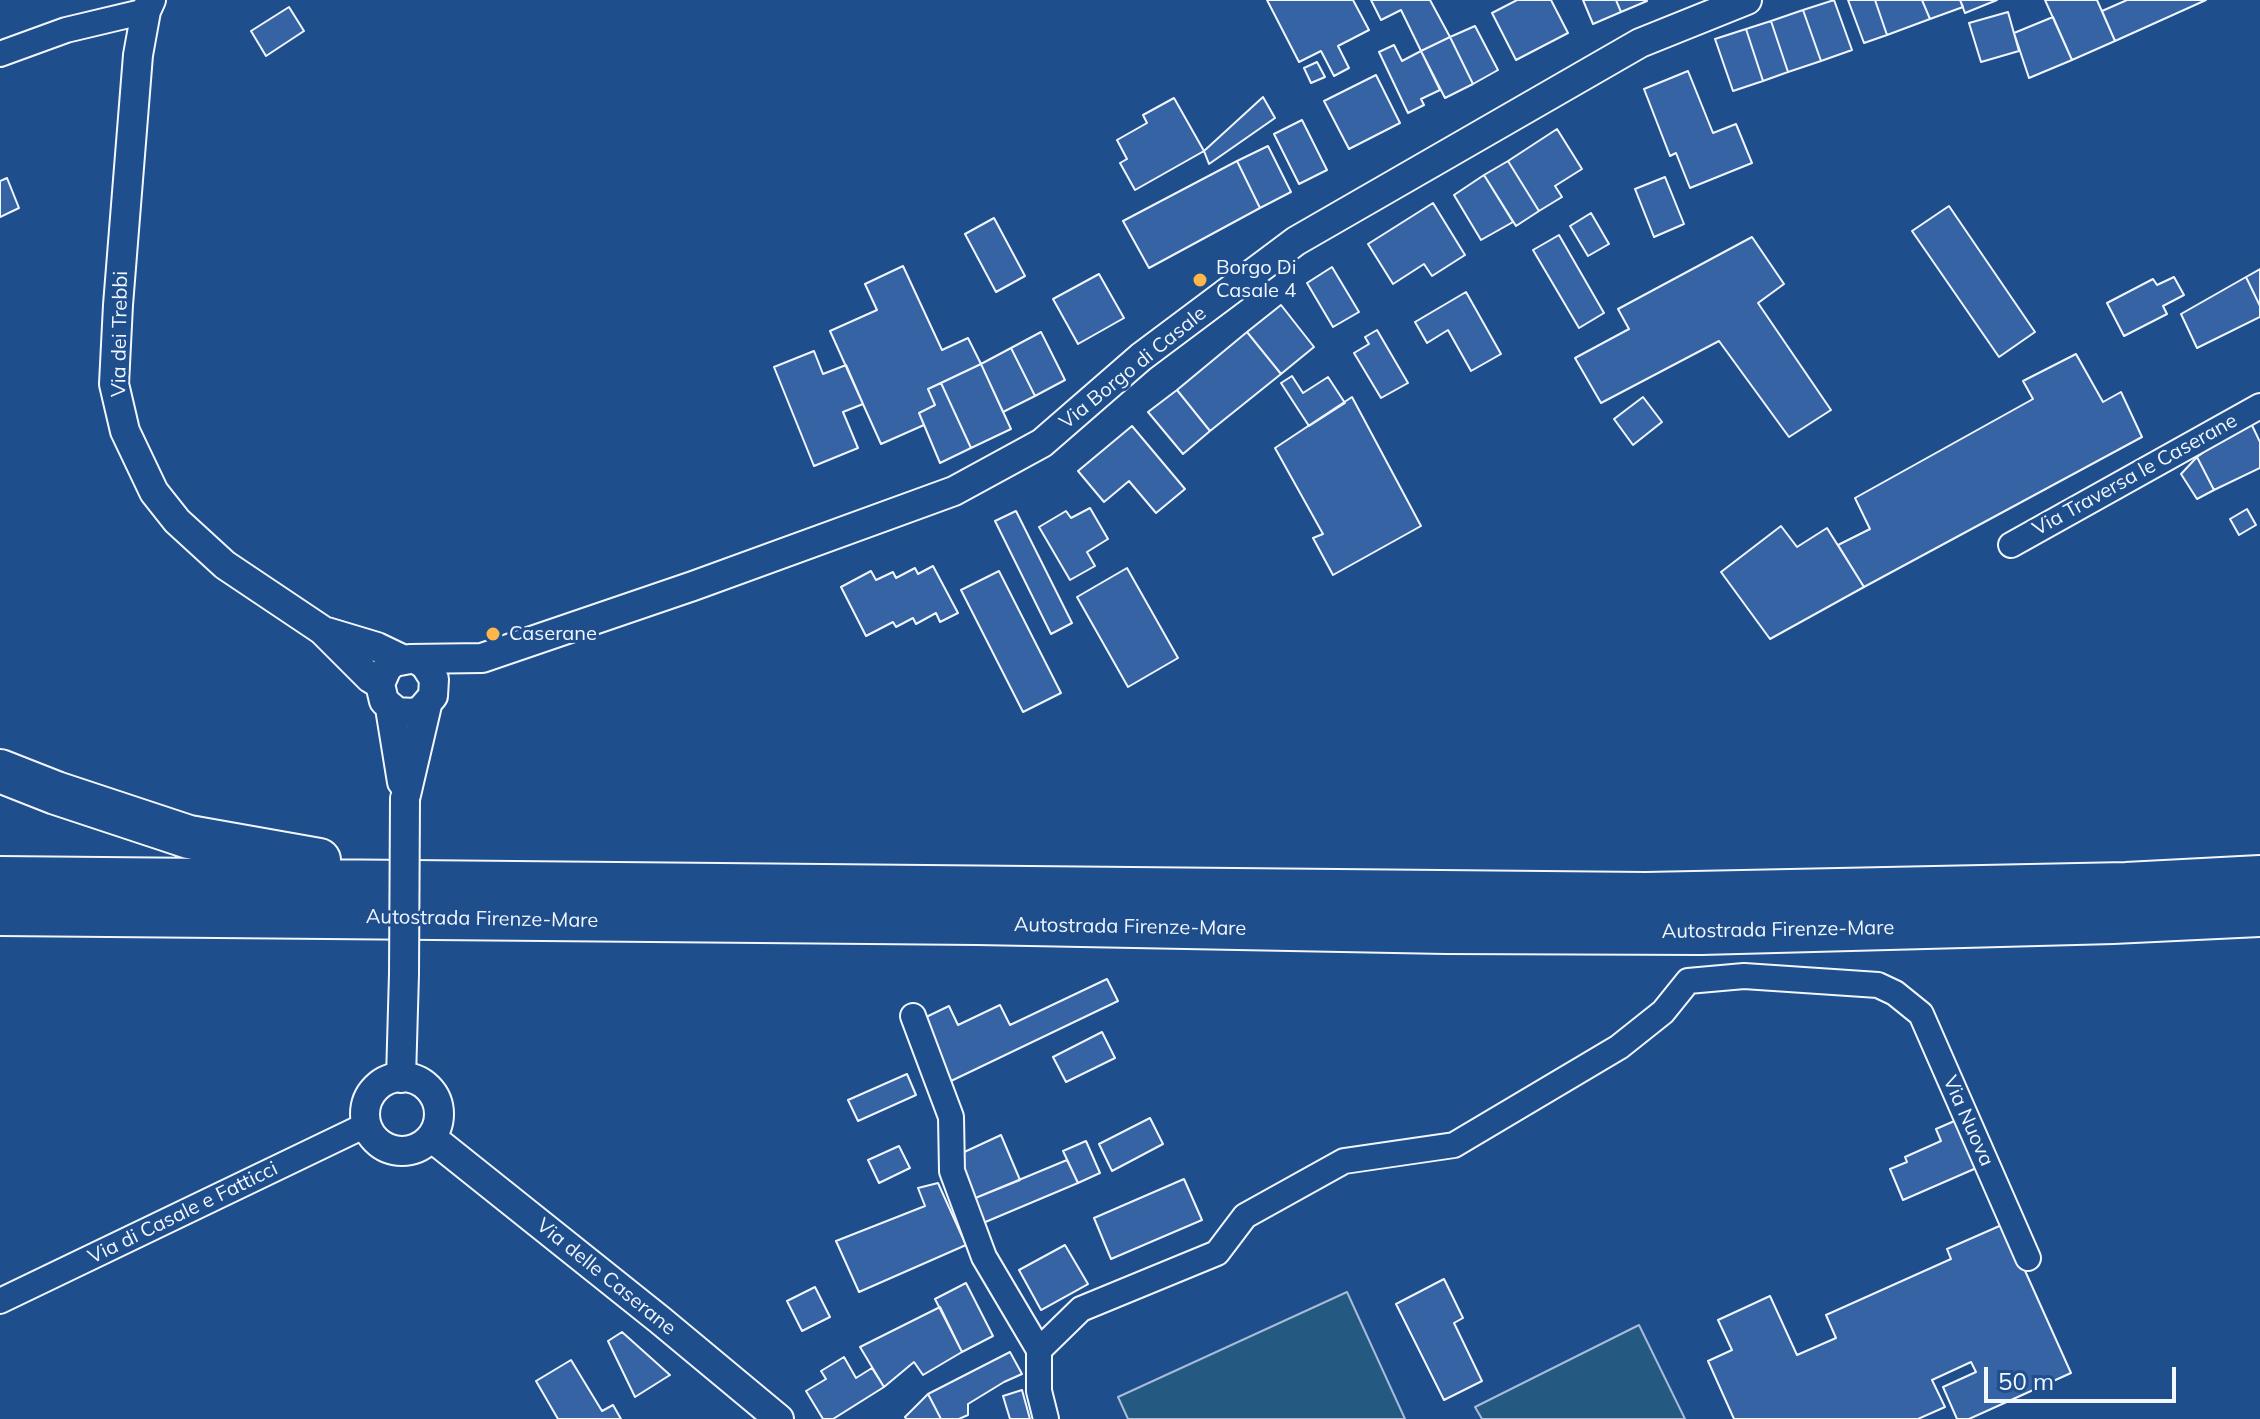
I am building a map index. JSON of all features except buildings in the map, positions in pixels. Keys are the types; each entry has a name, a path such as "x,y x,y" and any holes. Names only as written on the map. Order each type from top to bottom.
{"highway":[{"path":"0,771 189,837 286,855 499,882"},
{"name":"Autostrada Firenze-Mare","path":"0,878 1646,894 2126,884 2260,877"},
{"name":"Autostrada Firenze-Mare","path":"0,914 977,923 1621,933 2097,923 2260,915"}],"street":[{"name":"Via Borgo di Casale","path":"410,660 482,658 693,586 954,491 1042,443 1141,357 1296,241 1640,43 1747,0"},
{"path":"0,54 66,30 148,6"},
{"name":"Via dei Trebbi","path":"148,6 138,55 118,305 114,384 121,420 146,479 177,521 225,565 322,630 385,696"},
{"name":"Via Traversa le Caserane","path":"2011,545 2260,406"},
{"name":"Via dei Trebbi","path":"322,630 410,660"},
{"name":"Via Borgo di Casale","path":"430,701 482,658"},
{"path":"401,1078 405,799 385,696 387,668 410,660 425,665 434,679 405,799"},
{"path":"385,696 397,712 413,713 430,701"},
{"name":"Via Nuova","path":"1039,1350 1081,1309 1217,1253 1245,1216 1344,1161 1454,1145 1619,1047 1663,1012 1688,981 1759,977 1878,985 1895,993 1921,1014 2028,1258"},
{"path":"913,1016 951,1117 952,1171 984,1257 1039,1350 1039,1391 1046,1419"},
{"path":"401,1078 420,1083 435,1098 439,1118 431,1137 412,1150 401,1152 379,1144 366,1125 365,1114 372,1093 380,1085 401,1078"},
{"name":"Via di Casale e Fatticci","path":"0,1301 366,1125"},
{"name":"Via delle Caserane","path":"431,1137 779,1419"}],"shaded area":[{"path":"1347,1292 1405,1419 1128,1419 1118,1397"},
{"path":"1639,1325 1685,1419 1482,1419 1475,1407"}],"place":[{"name":"Borgo Di Casale 4","path":"1200,280"},
{"name":"Caserane","path":"493,634"}]}
